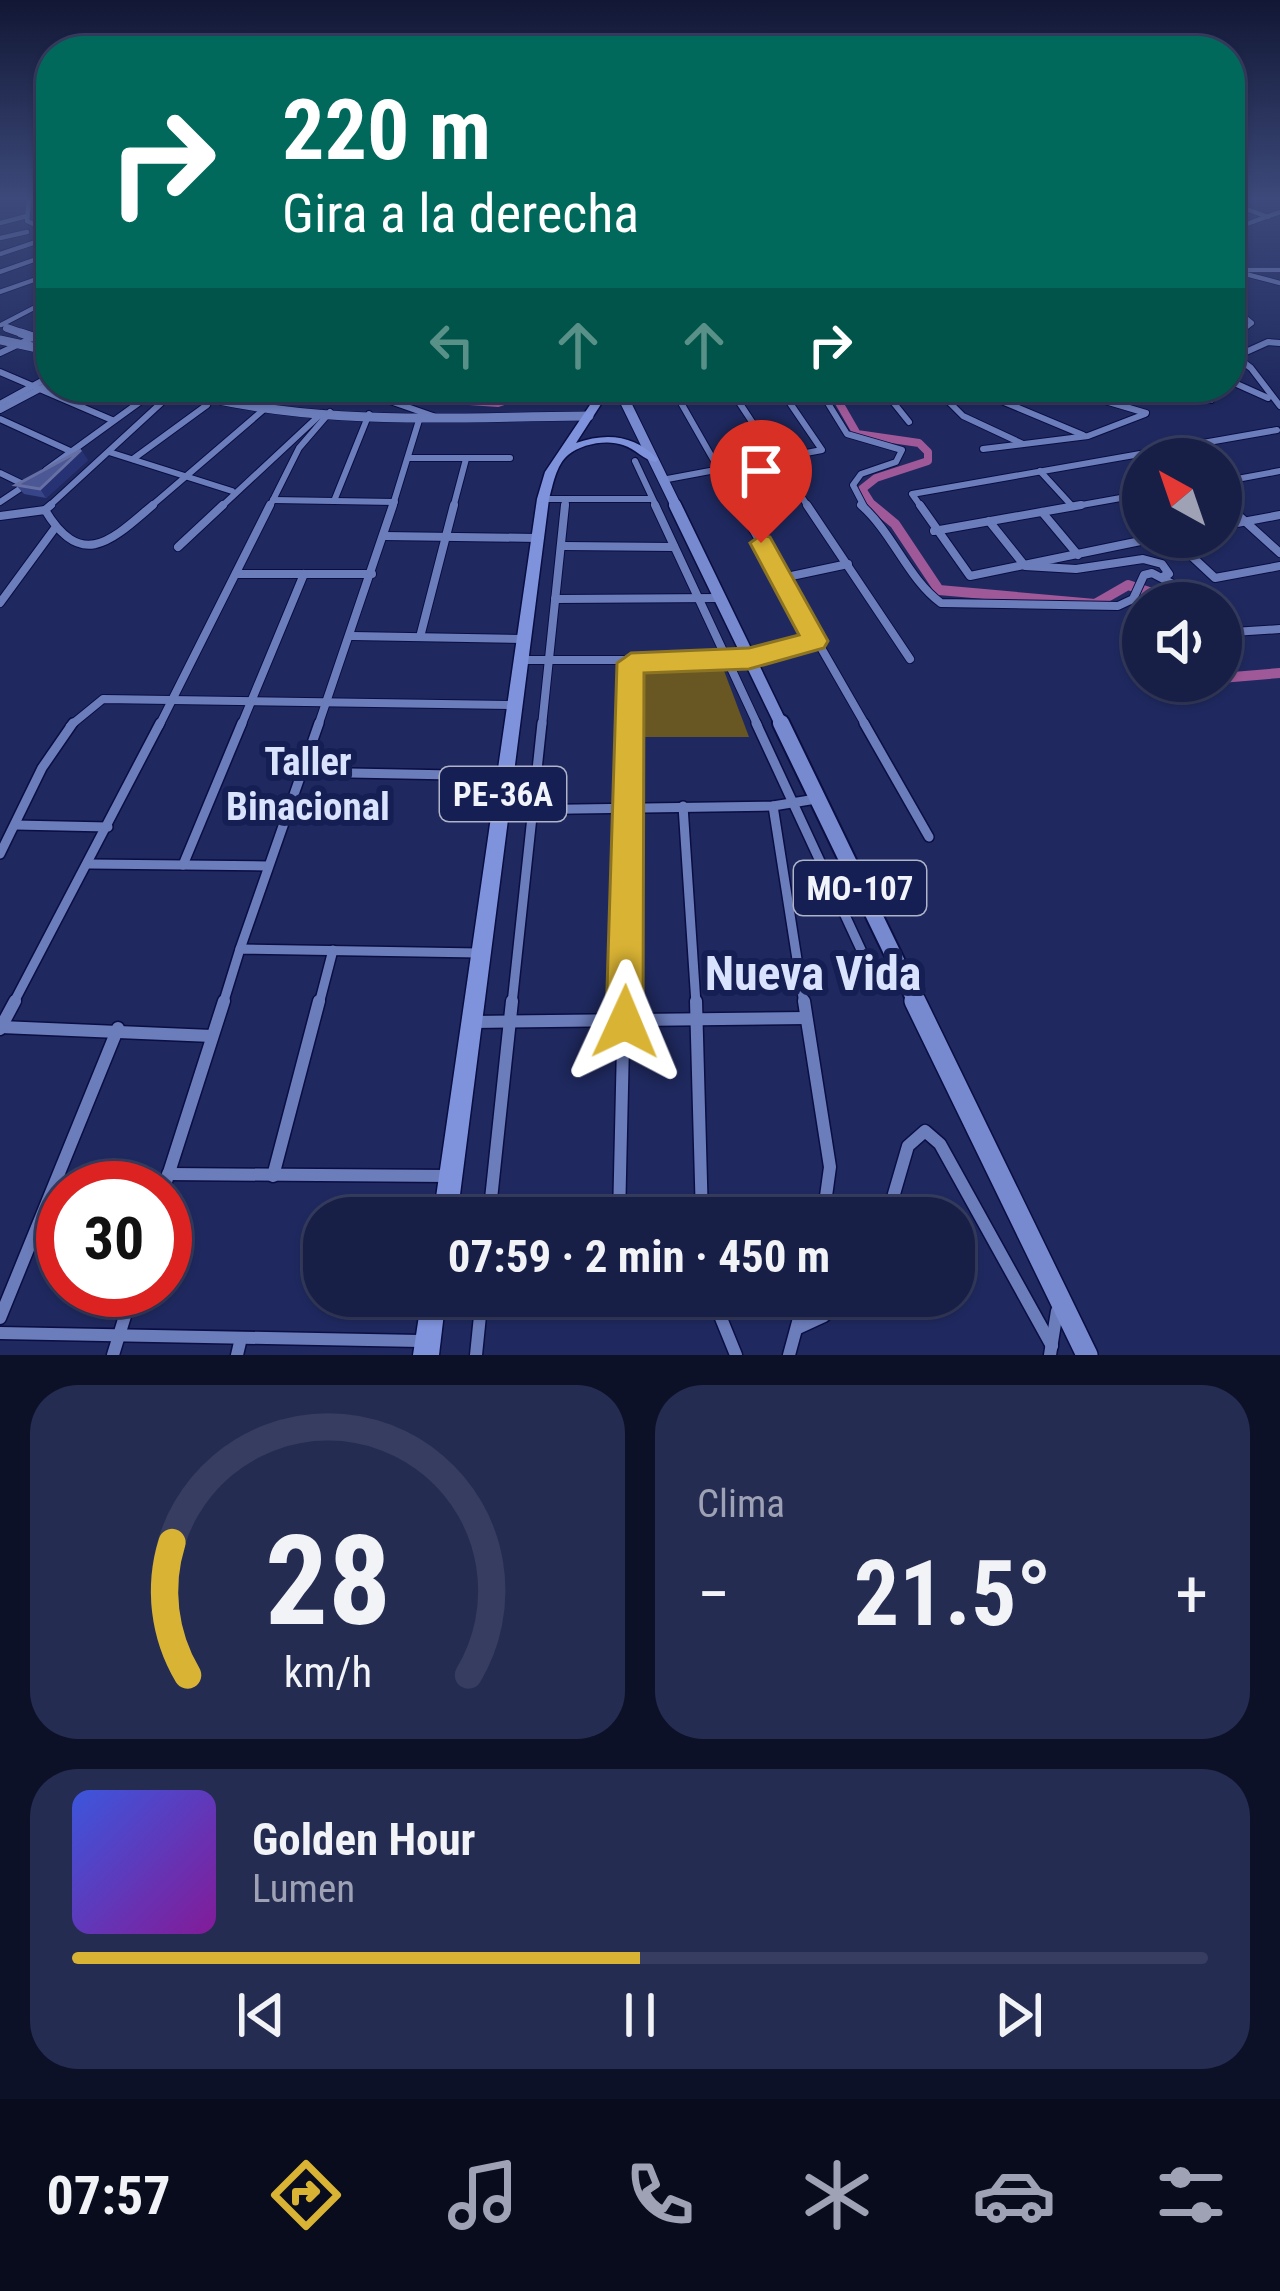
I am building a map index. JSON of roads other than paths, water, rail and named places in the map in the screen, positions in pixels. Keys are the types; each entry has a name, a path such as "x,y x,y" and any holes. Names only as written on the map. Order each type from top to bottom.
{"highway":[{"name":"PE-36A","path":"448,1197 543,499 562,454 598,402"},
{"path":"576,436 604,428 642,437"},
{"path":"562,454 585,442 612,438 632,443 643,460"},
{"path":"427,1348 431,1317"}],"main road":[{"path":"29,339 0,339 2,323 36,342"},
{"path":"202,402 323,414 590,416"},
{"path":"226,402 262,410"},
{"name":"MO-107","path":"626,402 642,437 643,460 662,480 711,599 749,658 1088,1355"}],"street":[{"path":"1245,270 1280,270"},
{"path":"1245,274 1280,283"},
{"path":"0,292 36,279"},
{"path":"2,323 36,305"},
{"path":"0,353 29,339"},
{"path":"1245,350 1280,343"},
{"path":"1245,367 1278,404"},
{"path":"0,372 36,387"},
{"path":"36,387 0,411 71,452"},
{"path":"1245,388 1278,404"},
{"path":"70,402 113,421"},
{"path":"0,502 135,402"},
{"path":"0,516 45,510 159,402"},
{"path":"45,510 55,529 86,546 107,544 272,402"},
{"path":"172,1161 298,772 352,636 408,458 427,416 390,402"},
{"path":"681,402 928,837"},
{"path":"739,402 910,658"},
{"path":"662,480 721,472 824,446 790,402"},
{"path":"827,402 847,434 902,450 896,462 861,474 853,485 858,502 886,527 930,595 941,603 1118,606 1133,599 1147,573 1171,582"},
{"path":"893,402 909,422"},
{"path":"948,402 962,416 1024,445"},
{"path":"1005,402 1088,436"},
{"path":"983,449 1088,436 1145,412 1110,402"},
{"path":"133,459 207,404"},
{"path":"178,547 233,491 323,414"},
{"path":"212,1036 118,1028 0,1028 89,864 299,448 323,414"},
{"path":"334,501 369,414"},
{"path":"1231,438 1277,430"},
{"path":"108,451 233,491"},
{"path":"1122,456 914,490 934,531 970,576 1122,545"},
{"path":"408,458 511,458"},
{"path":"420,637 466,459"},
{"path":"643,460 652,499 674,547 711,599 728,660 789,802 875,980"},
{"path":"1039,470 1073,506"},
{"path":"1242,478 1280,471"},
{"path":"0,473 25,485"},
{"path":"934,531 1122,498"},
{"path":"543,499 652,499"},
{"path":"492,1197 566,499"},
{"path":"273,500 395,502"},
{"path":"1042,512 1078,555"},
{"path":"1242,522 1280,515"},
{"path":"1242,517 1280,553"},
{"path":"989,521 1025,566 1076,569 1143,560 1162,564 1169,574 1163,576"},
{"path":"0,604 55,529"},
{"path":"384,536 538,538"},
{"path":"563,547 674,547"},
{"path":"1194,558 1215,578 1280,566"},
{"path":"782,578 848,564"},
{"path":"236,574 372,574"},
{"path":"183,866 304,574"},
{"path":"555,599 711,599"},
{"path":"1242,631 1280,629"},
{"path":"352,636 525,639"},
{"path":"522,660 728,660 815,641"},
{"path":"620,1197 631,663"},
{"path":"0,854 54,753 88,707 103,699 323,706 515,705"},
{"path":"298,772 506,776"},
{"path":"501,810 773,806 816,799"},
{"path":"683,806 698,1020 702,1197"},
{"path":"773,806 830,1167 828,1197"},
{"path":"16,825 108,827"},
{"path":"89,864 269,866"},
{"path":"240,949 482,953"},
{"path":"274,1176 333,950"},
{"path":"472,1022 806,1018"},
{"path":"0,1318 118,1028"},
{"path":"893,1197 908,1146 925,1131 940,1144 968,1197"},
{"path":"192,1174 451,1176"},
{"path":"975,1209 1051,1351"},
{"path":"1051,1351 1059,1298"},
{"path":"113,1355 125,1317"},
{"path":"476,1355 480,1317"},
{"path":"721,1317 736,1355"},
{"path":"789,1355 800,1317"},
{"path":"797,1328 822,1317"},
{"path":"0,1333 427,1348"},
{"path":"237,1355 241,1338"}],"waterway":[{"path":"484,402 501,402"},
{"path":"839,402 857,434 919,443 928,452 928,461 876,478 862,489 872,505"},
{"path":"872,505 895,524 939,590 1095,604 1122,588"},
{"path":"1242,676 1280,673"}],"district":[{"name":"Taller Binacional","path":"308,784"},
{"name":"Nueva Vida","path":"813,973"}]}
